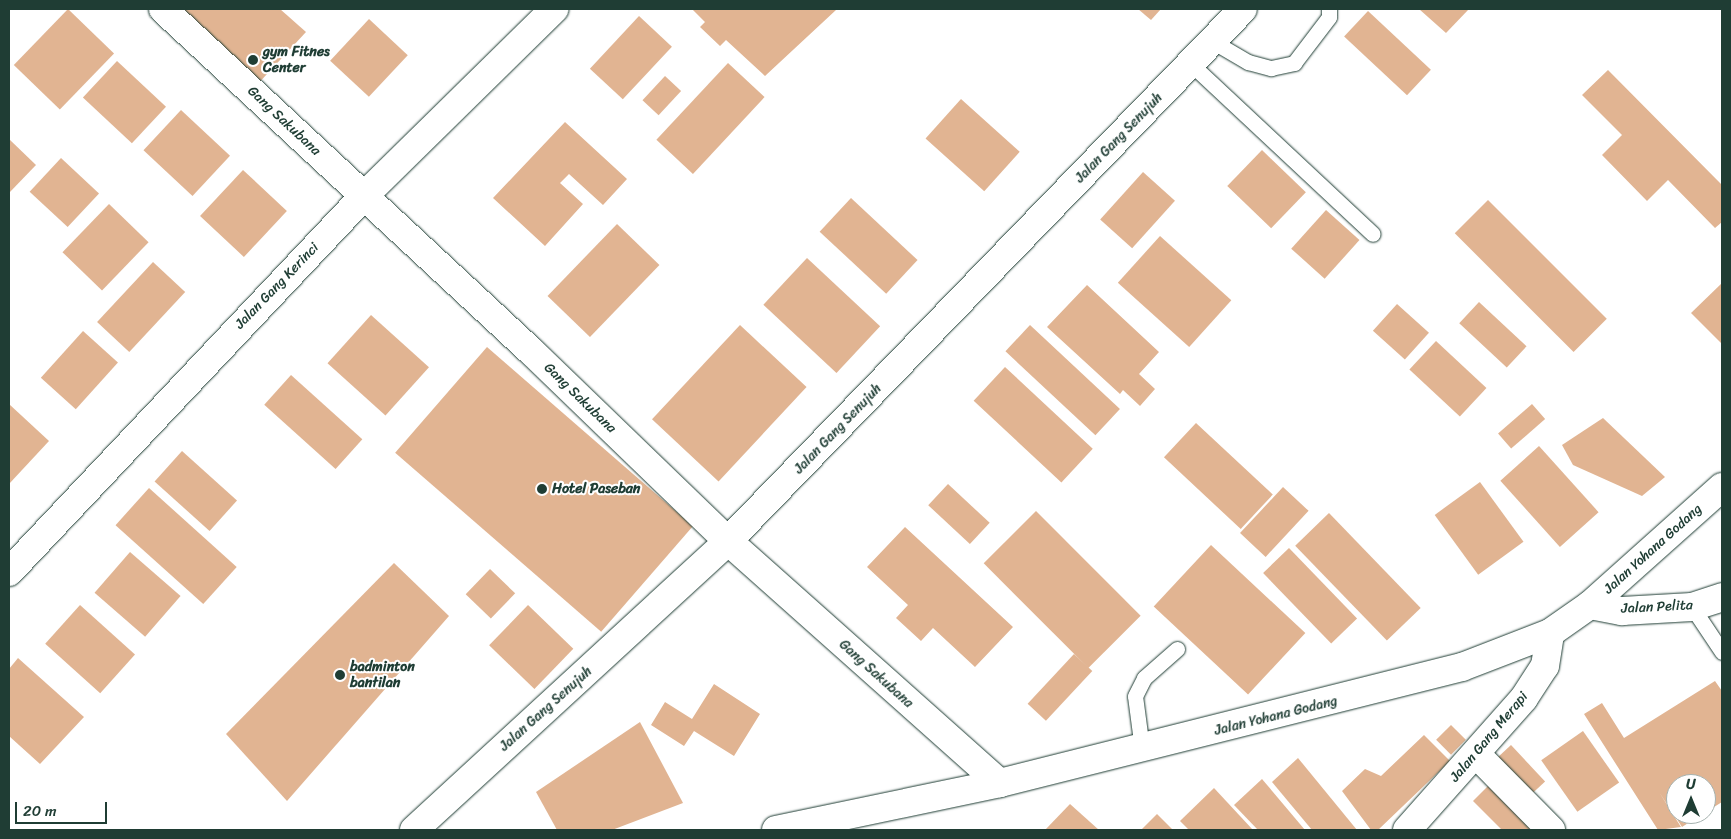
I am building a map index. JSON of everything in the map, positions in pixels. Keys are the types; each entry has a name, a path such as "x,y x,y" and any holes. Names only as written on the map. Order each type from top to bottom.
{"street":[{"name":"Gang Sakubana","path":"163,9 364,196 728,541 1000,783"},
{"name":"Jalan Gang Kerinci","path":"9,572 364,196 554,9"},
{"name":"Jalan Gang Senujuh","path":"414,830 728,541 1243,9"},
{"name":"Jalan Yohana Godang","path":"776,830 1000,783 1389,688 1462,668 1550,633 1590,605 1722,487"},
{"name":"Jalan Pelita","path":"1590,605 1622,611 1692,607 1722,597"},
{"name":"Jalan Gang Merapi","path":"1407,830 1476,754 1545,666 1550,633"},
{"path":"1476,754 1551,830"}],"lane":[{"path":"1212,40 1248,62 1271,68 1294,63 1329,16 1329,9"},
{"path":"1190,64 1373,234"},
{"path":"1692,607 1722,652"},
{"path":"1142,749 1135,696 1144,678 1177,649"}],"building":[{"path":"68,9 114,53 60,110 14,65"},
{"name":"gym Fitnes Center","path":"169,9 280,9 306,32 255,87"},
{"path":"692,9 836,10 765,76 726,40 720,46 700,27 705,22"},
{"path":"1138,9 1161,9 1151,20"},
{"path":"1419,9 1469,9 1446,33"},
{"path":"1368,11 1431,70 1407,95 1344,37"},
{"path":"639,16 672,47 623,99 590,69"},
{"path":"369,19 408,55 369,97 330,61"},
{"path":"117,61 166,107 132,143 83,98"},
{"path":"728,63 765,97 693,174 656,140"},
{"path":"1608,70 1722,185 1722,222 1715,228 1668,180 1647,201 1602,155 1622,135 1582,95"},
{"path":"665,76 681,91 659,115 642,100"},
{"path":"961,99 1020,152 984,191 926,138"},
{"path":"181,110 230,156 192,196 143,150"},
{"path":"565,122 627,179 603,205 569,174 560,183 583,204 545,246 493,198"},
{"path":"9,139 36,165 9,193"},
{"path":"1262,150 1306,192 1271,228 1227,186"},
{"path":"61,158 99,193 68,227 30,192"},
{"path":"243,170 287,211 244,257 200,216"},
{"path":"1143,172 1175,201 1132,248 1100,220"},
{"path":"851,198 918,260 886,294 820,232"},
{"path":"1488,200 1607,319 1574,352 1455,233"},
{"path":"109,204 149,242 102,290 62,252"},
{"path":"1326,210 1359,240 1325,279 1291,249"},
{"path":"617,224 659,265 590,337 548,296"},
{"path":"1160,236 1231,300 1189,347 1118,283"},
{"path":"807,258 880,326 836,373 763,305"},
{"path":"153,262 185,292 129,352 97,322"},
{"path":"1722,283 1722,344 1691,313"},
{"path":"1087,285 1159,352 1139,374 1155,389 1140,406 1123,390 1120,394 1047,327"},
{"path":"1479,302 1527,346 1507,368 1459,323"},
{"path":"1397,304 1429,333 1405,360 1373,331"},
{"path":"371,315 429,367 385,415 328,363"},
{"path":"740,325 807,387 719,481 652,419"},
{"path":"1030,325 1120,409 1095,435 1005,351"},
{"path":"83,331 118,362 76,409 41,378"},
{"path":"1436,341 1486,388 1460,417 1409,370"},
{"name":"Hotel Paseban","path":"487,347 693,526 601,632 395,453"},
{"path":"1005,367 1093,449 1061,482 974,401"},
{"path":"291,375 362,439 336,469 264,405"},
{"path":"9,404 49,441 9,484"},
{"path":"1532,404 1545,419 1511,449 1498,434"},
{"path":"1603,418 1665,477 1642,496 1573,465 1562,445"},
{"path":"1196,423 1273,495 1241,529 1164,457"},
{"path":"1539,446 1599,512 1560,547 1500,481"},
{"path":"182,451 237,501 210,531 155,481"},
{"path":"1480,482 1523,542 1478,575 1435,515"},
{"path":"948,484 990,523 970,544 928,505"},
{"path":"1283,487 1309,511 1266,557 1240,533"},
{"path":"149,488 237,567 203,604 116,525"},
{"path":"1036,511 1141,616 1088,668 984,563"},
{"path":"1329,513 1421,608 1387,641 1295,546"},
{"path":"905,527 1013,627 975,667 933,628 921,641 896,618 908,605 867,567"},
{"path":"1211,545 1305,633 1248,694 1154,606"},
{"path":"1289,548 1357,618 1331,644 1263,573"},
{"path":"130,552 181,596 145,637 95,593"},
{"name":"badminton bantilan","path":"394,563 449,616 287,801 226,734"},
{"path":"490,569 515,593 491,618 466,594"},
{"path":"80,605 135,655 100,693 45,644"},
{"path":"528,605 573,649 534,689 489,645"},
{"path":"1074,654 1092,671 1046,721 1028,704"},
{"path":"18,658 84,717 40,764 9,736 9,669"},
{"path":"1715,681 1722,691 1722,802 1716,806 1716,774 1666,774 1666,803 1659,792 1666,803 1666,824 1679,824 1681,827 1658,830 1584,714 1602,703 1624,738"},
{"path":"714,684 760,714 734,756 694,731 684,746 651,725 665,702 692,719"},
{"path":"640,722 683,803 612,830 557,830 536,792"},
{"path":"1451,725 1466,740 1451,755 1436,740"},
{"path":"1583,731 1619,783 1577,812 1541,760"},
{"path":"1424,735 1450,761 1378,830 1371,830 1342,791 1365,769 1381,776"},
{"path":"1511,745 1545,782 1527,799 1493,762"},
{"path":"1298,758 1357,830 1312,830 1272,782"},
{"path":"1262,779 1305,830 1258,830 1234,805"},
{"path":"1493,781 1541,830 1502,830 1473,801"},
{"path":"1214,788 1253,830 1189,830 1180,821"},
{"path":"1070,804 1099,830 1045,830"},
{"path":"1157,814 1173,830 1141,830"}],"place":[{"name":"gym Fitnes Center","path":"253,60"},
{"name":"Hotel Paseban","path":"542,489"},
{"name":"badminton bantilan","path":"340,675"}]}
